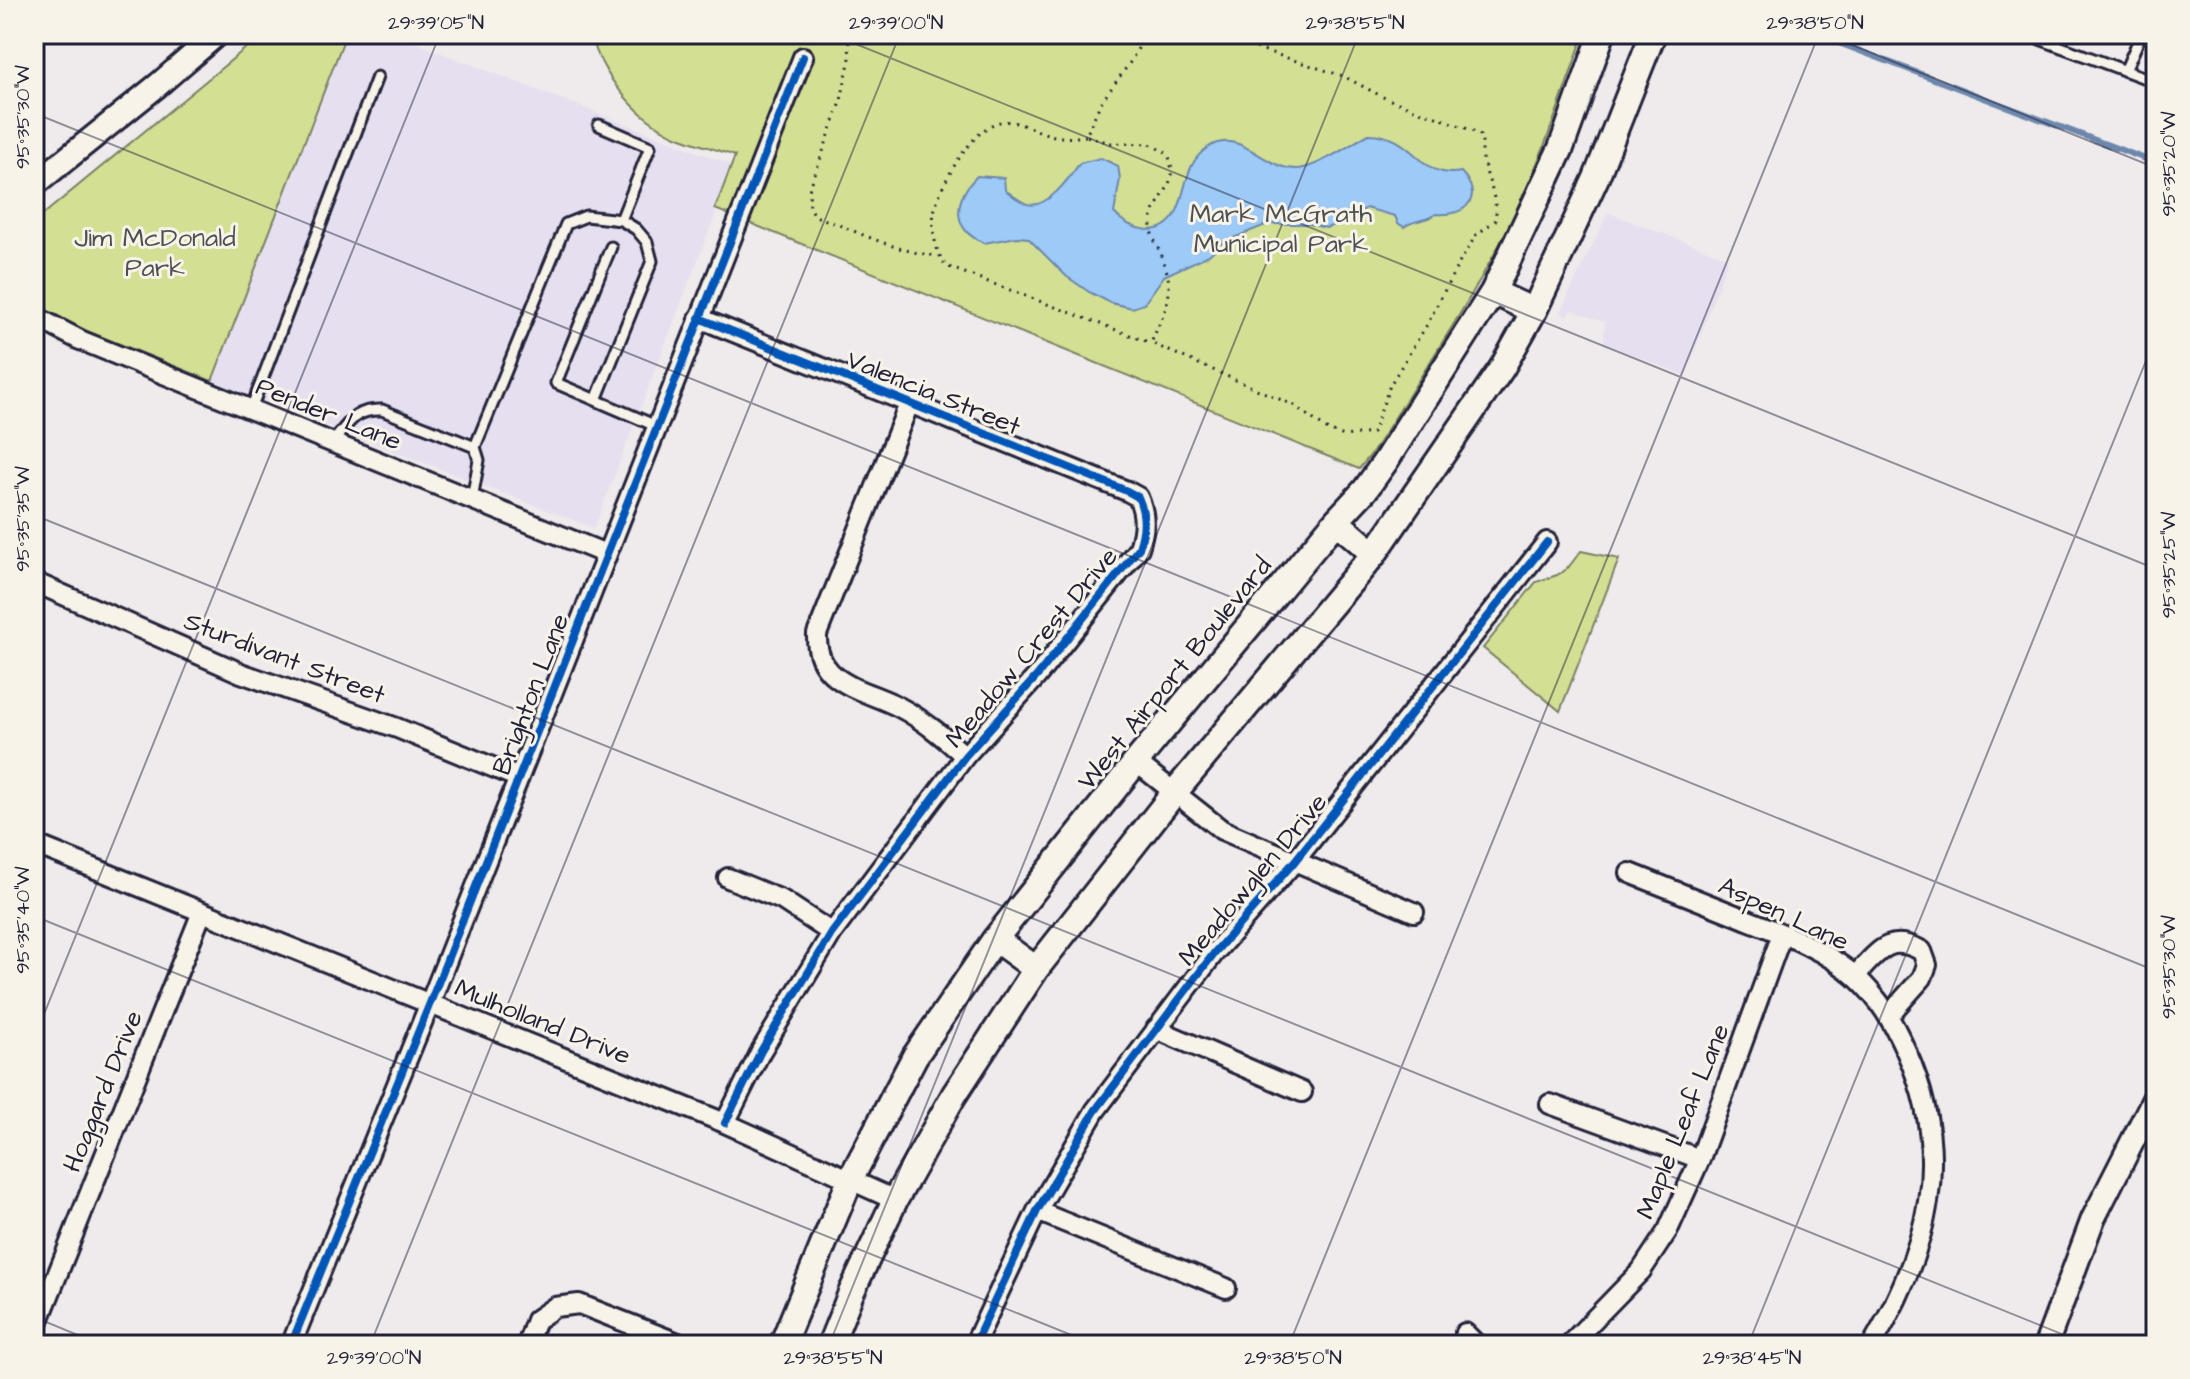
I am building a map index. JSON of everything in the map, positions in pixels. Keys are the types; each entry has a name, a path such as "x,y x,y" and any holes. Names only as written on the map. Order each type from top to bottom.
{"main road":[{"name":"West Airport Boulevard","path":"782,1345 850,1180 915,1056 995,939 1136,762 1365,490 1493,292 1561,148 1602,34"},
{"path":"830,1345 895,1200 954,1095 1036,969 1174,793 1374,554 1502,368 1534,311 1596,178 1653,34"},
{"path":"1493,292 1534,311"},
{"path":"1336,521 1374,554"},
{"path":"995,939 1036,969"}],"street":[{"path":"34,185 217,34"},
{"name":"Brighton Lane","path":"291,1345 430,1003 803,57"},
{"name":"Pender Lane","path":"34,316 80,340 606,554"},
{"name":"Valencia Street","path":"699,318 1127,491 1138,497 1144,512"},
{"path":"909,404 817,634 816,650 847,687 898,706 937,731 965,756"},
{"name":"Meadow Crest Drive","path":"725,1123 761,1051 832,933 965,756 1037,676 1139,548 1144,530 1144,512"},
{"name":"Meadowglen Drive","path":"974,1345 1037,1211 1095,1111 1215,952 1294,862 1547,542"},
{"name":"Sturdivant Street","path":"34,582 241,673 397,728 519,778"},
{"path":"1136,762 1222,830 1414,912"},
{"name":"Mulholland Drive","path":"34,844 725,1123 895,1200"},
{"name":"Aspen Lane","path":"1630,873 1782,934 1822,954 1855,976 1890,1014 1926,1104 1932,1142 1931,1184 1925,1222 1911,1263 1888,1317 1872,1345"},
{"path":"728,878 782,900 832,933"},
{"name":"Hoggard Drive","path":"34,1333 202,912"},
{"name":"Maple Leaf Lane","path":"1569,1345 1641,1271 1668,1230 1700,1159 1782,934"},
{"path":"1855,976 1879,951 1894,942 1909,943 1922,951 1927,965 1922,978 1890,1014"},
{"path":"1156,1029 1302,1092"},
{"path":"2046,1345 2093,1219 2156,1095"},
{"path":"1550,1104 1700,1159"},
{"path":"1037,1211 1226,1288"},
{"path":"527,1345 536,1320 555,1307 579,1304 683,1345"}],"lane":[{"path":"2026,34 2156,82"},
{"path":"2125,71 2140,37 2146,34"},
{"path":"251,409 377,77"},
{"path":"599,125 650,147 621,220"},
{"path":"472,499 479,460 475,447 566,224 586,216 621,220 636,229 647,242 652,261 596,400"},
{"path":"611,247 556,383 656,426"},
{"path":"333,442 352,419 366,409 382,410 475,447"}],"path":[{"path":"848,34 850,58 847,74 831,133 809,190 810,207 815,216 886,245 916,254 938,256"},
{"path":"1086,136 1100,104 1146,34"},
{"path":"1151,343 1169,300 1169,275 1150,228 1153,215 1169,187 1173,168 1168,154 1150,144 1111,143 1086,136 1060,137 1022,125 998,122 985,128 960,157 942,189 933,214 938,256 946,266 1151,343 1293,405 1328,430 1344,436 1373,433 1390,385 1428,323 1454,272 1476,235 1496,220 1497,202 1479,133 1385,98 1343,76 1213,34"}],"shaded area":[{"path":"346,34 392,34 734,166 594,528 212,381"},
{"path":"1608,213 1728,258 1686,376 1604,344 1605,322 1571,310 1566,316 1560,313"}],"green space":[{"name":"Jim McDonald Park","path":"263,34 346,34 212,381 82,329 34,304 34,222"},
{"name":"Mark McGrath Municipal Park","path":"591,34 1584,34 1541,153 1511,222 1445,339 1359,469 715,209 735,156 676,136 634,107 603,65"},
{"path":"1581,551 1619,559 1560,711 1483,648 1536,582 1567,569"}],"water":[{"path":"1369,134 1398,141 1435,170 1461,172 1471,190 1469,204 1456,212 1436,214 1404,227 1395,216 1366,208 1348,221 1326,228 1309,224 1268,224 1223,242 1209,255 1164,276 1144,304 1132,308 1111,303 1089,292 1066,276 1028,238 984,243 973,237 965,230 959,213 964,194 977,176 1004,178 1005,190 1024,203 1035,205 1057,191 1080,163 1101,158 1118,166 1120,179 1114,213 1137,228 1154,229 1162,227 1176,213 1190,170 1200,154 1220,142 1244,146 1291,169 1321,162"}],"waterway":[{"path":"1815,34 2156,163"}],"cycle path":[{"path":"291,1345 430,1003 803,57"},
{"path":"699,318 1127,491 1138,497 1144,522 1139,548 1037,676 965,756 832,933 761,1051 725,1123"},
{"path":"974,1345 1037,1211 1095,1111 1215,952 1294,862 1547,542"}]}
